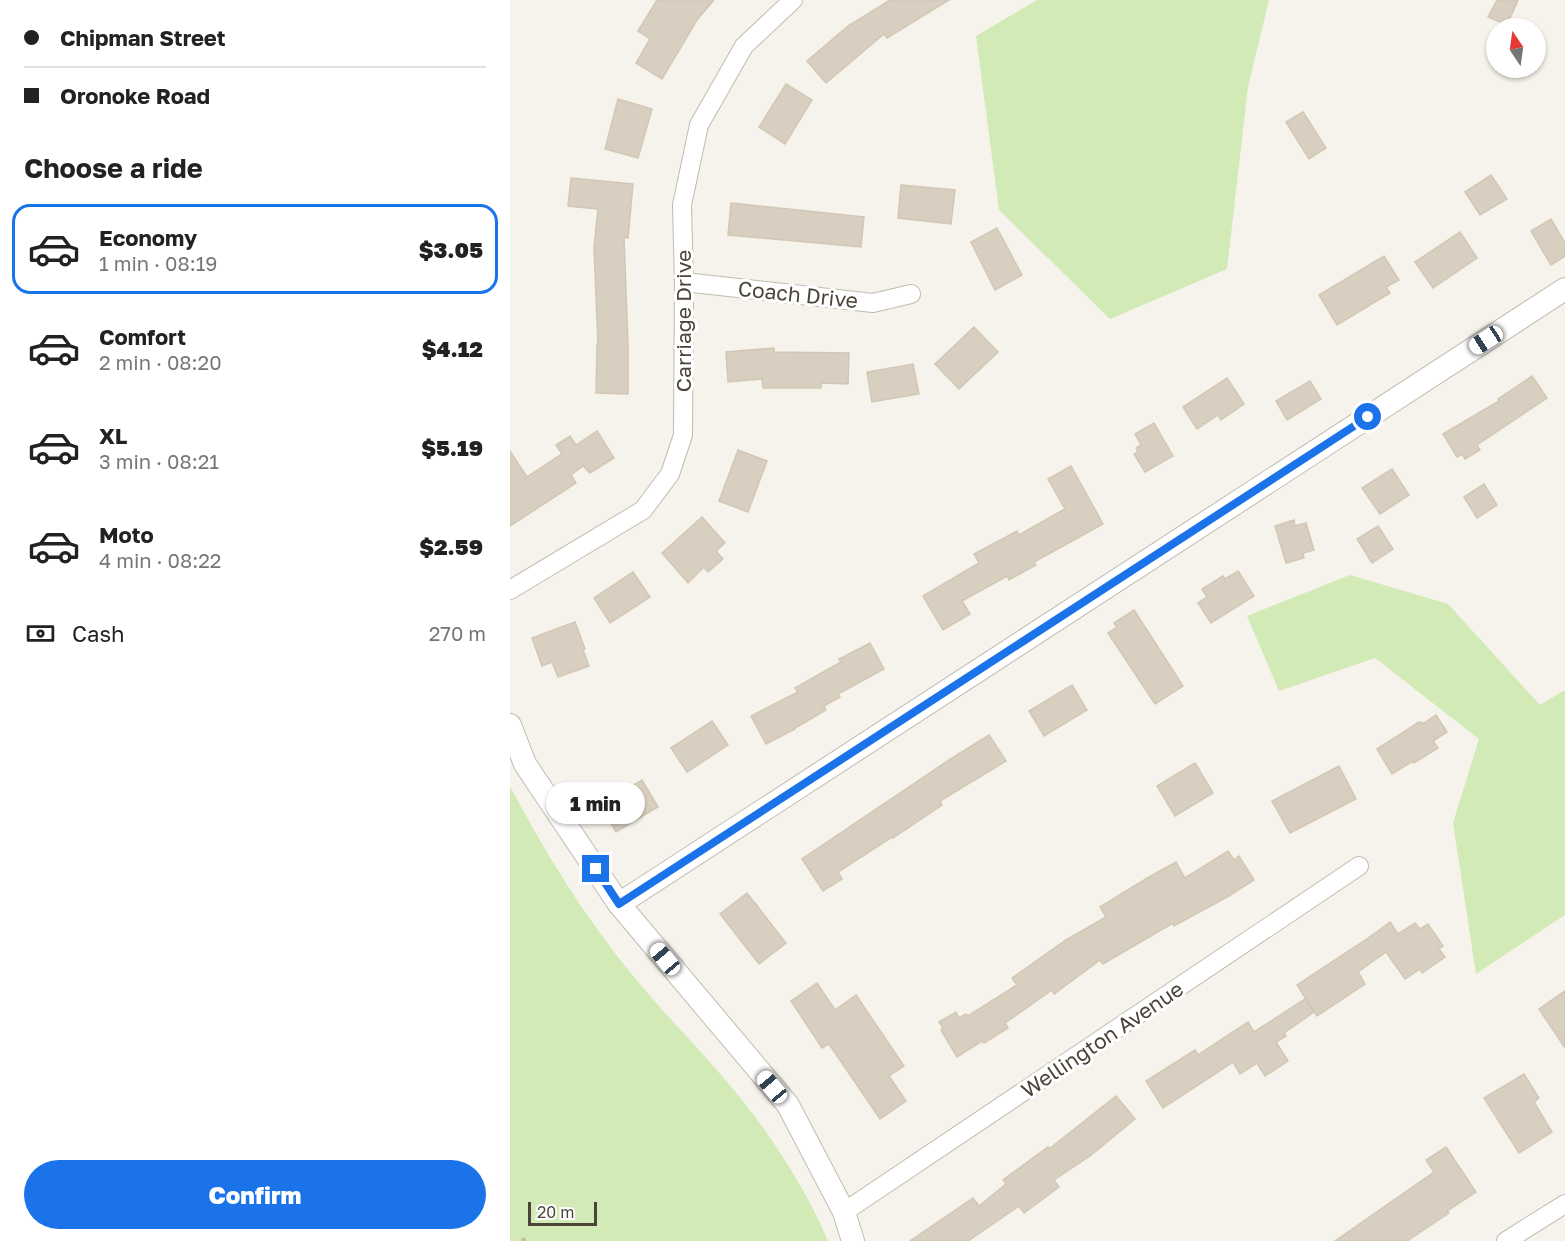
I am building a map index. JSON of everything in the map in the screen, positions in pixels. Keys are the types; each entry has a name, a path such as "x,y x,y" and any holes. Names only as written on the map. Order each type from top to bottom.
{"street":[{"name":"Carriage Drive","path":"510,590 643,510 670,474 683,435 682,204 699,125 744,46 792,0"},
{"name":"Coach Drive","path":"684,282 873,303 911,294"},
{"path":"619,904 1565,289"},
{"path":"510,725 525,764 619,904 788,1105 844,1212 853,1241"},
{"name":"Wellington Avenue","path":"844,1212 1359,866"},
{"path":"1506,1241 1565,1204"}],"green space":[{"path":"1037,0 1269,0 1248,87 1227,269 1110,319 999,210 976,36"},
{"path":"1350,575 1448,604 1540,705 1565,690 1565,915 1476,974 1453,823 1479,739 1375,658 1279,691 1247,616"},
{"path":"510,786 552,861 599,932 648,993 733,1088 769,1137 801,1187 828,1241 510,1241"}],"building":[{"path":"657,0 714,0 697,20 662,79 636,63 650,39 638,31"},
{"path":"890,0 949,0 887,38 884,34 826,83 807,61 848,26"},
{"path":"1497,0 1518,0 1510,18 1488,17"},
{"path":"786,84 812,100 785,144 759,127"},
{"path":"618,99 652,109 638,158 605,149"},
{"path":"1303,112 1326,148 1309,159 1286,122"},
{"path":"1491,175 1507,199 1480,215 1465,192"},
{"path":"571,178 633,184 628,238 624,237 628,394 596,393 598,345 594,247 598,209 568,206"},
{"path":"901,185 955,190 951,224 898,218"},
{"path":"731,203 864,217 861,247 728,235"},
{"path":"1551,219 1565,243 1565,256 1551,265 1531,231"},
{"path":"997,228 1022,275 995,290 971,242"},
{"path":"1460,232 1477,258 1433,288 1415,262"},
{"path":"1384,256 1399,280 1386,287 1390,293 1337,325 1319,295"},
{"path":"974,327 998,352 959,389 935,364"},
{"path":"774,348 774,352 849,353 848,384 821,383 821,388 763,388 762,379 728,382 726,352"},
{"path":"913,364 919,394 872,402 867,372"},
{"path":"1532,376 1547,398 1477,445 1480,450 1465,459 1462,454 1457,457 1443,434 1499,401 1498,399"},
{"path":"1227,378 1244,404 1221,420 1218,415 1197,429 1183,407"},
{"path":"1310,381 1321,399 1287,420 1276,401"},
{"path":"1154,423 1173,456 1145,472 1134,454 1138,452 1136,448 1141,445 1135,434"},
{"path":"597,431 614,458 590,473 583,466 571,475 576,483 510,526 510,451 527,477 562,454 556,445 570,436 576,445"},
{"path":"738,450 767,461 748,512 719,501"},
{"path":"1071,466 1103,524 1034,562 1036,565 1009,580 1007,576 962,601 970,614 943,630 923,596 979,563 974,554 1017,531 1019,535 1065,509 1048,479"},
{"path":"1392,469 1409,495 1380,514 1362,488"},
{"path":"1484,484 1497,505 1477,518 1464,497"},
{"path":"702,517 725,543 716,551 723,559 708,572 704,567 688,583 662,553"},
{"path":"1294,520 1295,526 1306,523 1314,550 1303,553 1304,558 1286,563 1275,526"},
{"path":"1378,526 1393,549 1372,563 1357,539"},
{"path":"1238,571 1254,596 1211,623 1198,603 1207,597 1202,589 1223,576 1225,579"},
{"path":"633,572 650,597 610,623 594,598"},
{"path":"1134,610 1183,686 1155,704 1108,633 1117,627 1114,623"},
{"path":"575,622 589,666 558,677 552,662 542,666 532,638"},
{"path":"870,643 884,669 838,694 840,697 824,706 826,710 766,744 751,716 798,692 795,688 841,662 839,659"},
{"path":"1072,685 1087,710 1044,736 1029,711"},
{"path":"1436,715 1447,732 1433,741 1438,748 1392,774 1377,749 1419,722 1424,723"},
{"path":"712,721 728,745 687,772 671,748"},
{"path":"989,735 1006,761 940,801 942,805 838,872 842,879 823,891 802,859"},
{"path":"1195,763 1213,793 1175,816 1157,786"},
{"path":"1339,766 1356,799 1290,833 1272,801"},
{"path":"642,780 658,807 616,832 600,805"},
{"path":"1228,851 1234,860 1239,856 1254,880 1103,964 1100,960 1054,994 1052,990 1005,1023 1008,1028 957,1057 941,1030 943,1028 939,1022 956,1012 959,1018 966,1014 968,1016 1017,985 1012,978 1066,940 1106,917 1100,907 1149,877 1176,862 1185,878"},
{"path":"747,893 786,943 759,964 720,914"},
{"path":"1390,922 1398,934 1415,923 1420,929 1428,924 1443,946 1439,949 1445,957 1422,973 1420,969 1405,979 1386,952 1358,972 1365,984 1317,1016 1297,985"},
{"path":"817,983 835,1010 856,995 904,1066 889,1076 906,1101 880,1119 829,1044 822,1048 791,1001"},
{"path":"1565,991 1565,1048 1539,1009"},
{"path":"1305,999 1314,1012 1284,1033 1286,1036 1276,1042 1288,1061 1265,1076 1257,1063 1240,1074 1233,1062 1163,1108 1146,1081 1195,1050 1198,1055 1248,1022 1254,1032"},
{"path":"1524,1074 1539,1098 1534,1102 1552,1132 1519,1153 1484,1098"},
{"path":"1116,1096 1135,1119 1090,1156 1054,1180 1059,1187 1024,1213 1019,1206 968,1241 910,1241 973,1198 979,1206 1006,1184 1003,1180 1048,1147 1049,1149"},
{"path":"1446,1147 1476,1192 1407,1241 1335,1241 1434,1172 1426,1160"}],"route":[{"path":"596,869 619,904 1368,417"}]}
